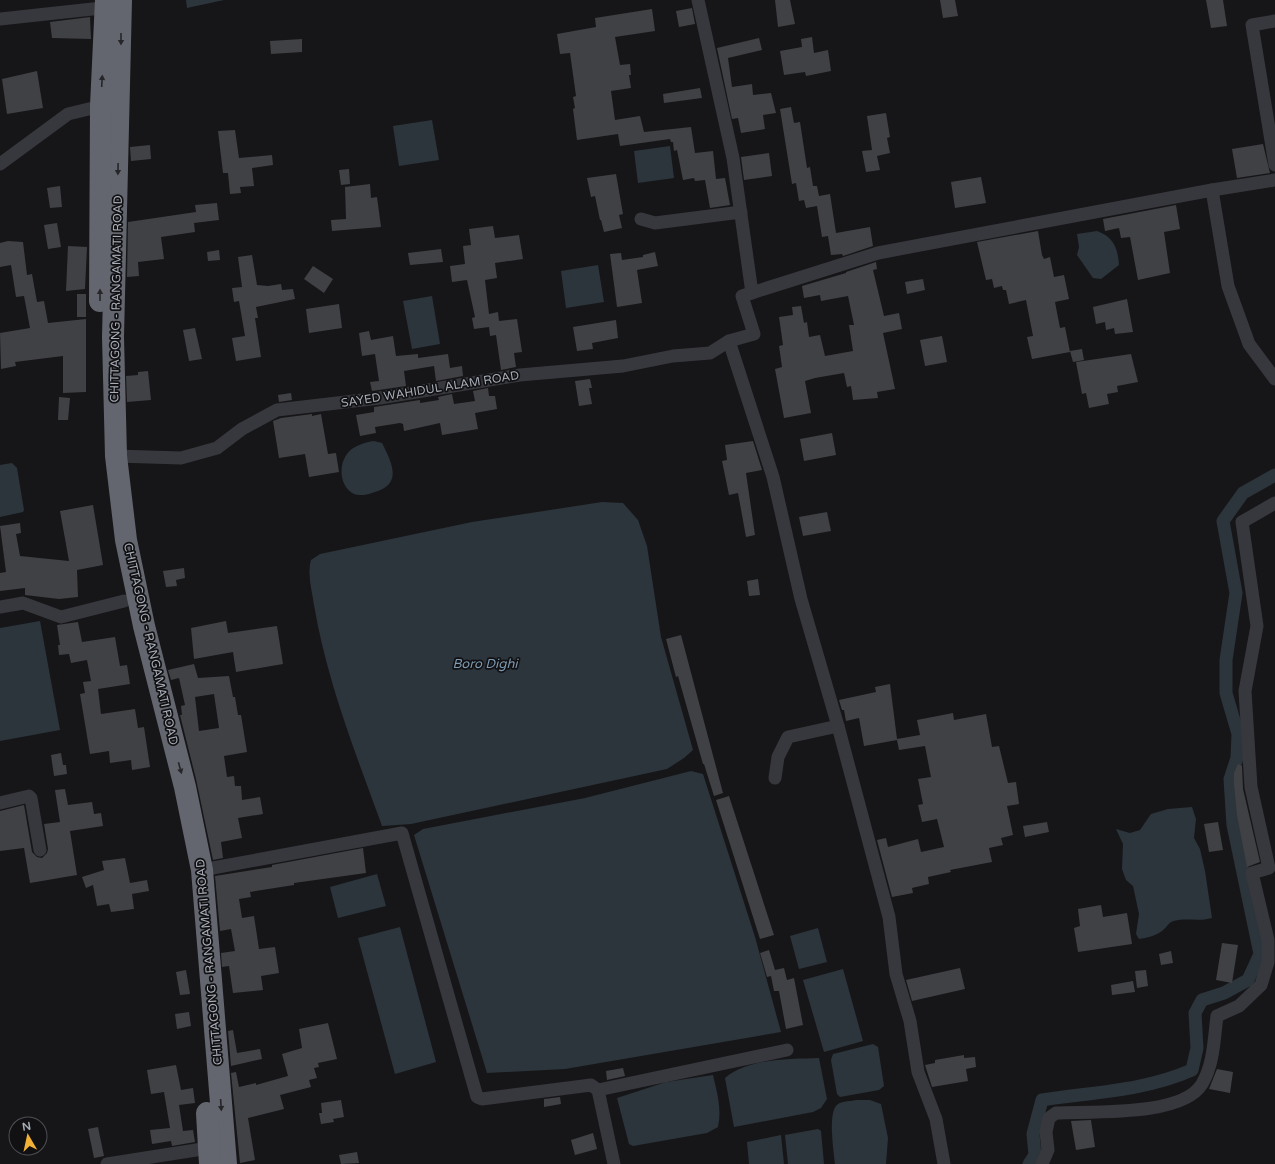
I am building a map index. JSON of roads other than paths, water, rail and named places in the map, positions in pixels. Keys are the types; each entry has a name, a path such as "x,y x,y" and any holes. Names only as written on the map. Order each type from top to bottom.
{"highway":[{"name":"CHITTAGONG - RANGAMATI ROAD","path":"113,3 101,106 100,316 102,420 106,479 124,600 137,657 176,807 189,870 202,1000 210,1156"},
{"name":"CHITTAGONG - RANGAMATI ROAD","path":"113,3 113,337 116,456 126,540 144,626 185,787 202,870 226,1164"}],"street":[{"path":"698,0 733,158 752,293 878,253 1212,190 1275,180"},
{"path":"0,19 113,3"},
{"path":"1275,21 1252,25 1275,165"},
{"path":"0,164 68,114 101,106"},
{"path":"1249,185 1275,180"},
{"path":"1212,190 1228,286 1249,344 1275,380"},
{"path":"641,219 655,223 741,212"},
{"name":"SAYED WAHIDUL ALAM ROAD","path":"116,456 181,458 217,448 242,429 277,410 431,391 514,376 623,366 673,356 710,353 729,341 754,334 742,296 752,293"},
{"path":"729,341 773,477 801,599 838,726 889,917 896,974 910,1021 918,1072 936,1119 944,1164"},
{"path":"1042,1164 1048,1150 1046,1132 1049,1118 1056,1113 1154,1108 1175,1104 1194,1094 1202,1084 1210,1066 1218,1016 1239,1006 1261,985 1268,962 1271,939 1252,873 1268,868 1250,788 1245,691 1257,626 1242,522 1275,503"},
{"path":"0,607 23,603 61,617 124,600"},
{"path":"775,778 778,757 788,737 838,726"},
{"path":"0,803 29,796 31,798 40,850"},
{"path":"202,870 402,833 477,1097 482,1099 591,1085 598,1090 614,1164"},
{"path":"598,1090 787,1050"},
{"path":"107,1164 210,1156"}],"water":[{"path":"186,0 224,0 187,8"},
{"path":"432,120 439,160 399,166 393,126"},
{"path":"670,146 674,178 638,183 634,151"},
{"path":"1097,231 1111,240 1114,244 1118,254 1119,265 1101,279 1093,278 1077,255 1079,247 1077,234"},
{"path":"598,265 604,302 566,308 561,271"},
{"path":"432,296 440,344 412,349 403,301"},
{"path":"374,441 382,443 386,451 392,466 392,479 388,485 370,494 354,494 349,491 343,481 342,464 349,451 363,443"},
{"path":"12,463 17,468 24,510 23,512 0,517 0,465"},
{"name":"Boro Dighi","path":"602,502 623,503 638,520 647,546 661,637 693,750 667,769 411,824 382,826 352,745 326,662 310,582 311,560 320,554 472,522"},
{"path":"40,621 60,730 0,741 0,628"},
{"path":"691,771 703,774 755,937 781,1032 565,1069 487,1073 414,835 423,829 585,798"},
{"path":"1192,807 1196,819 1194,838 1200,849 1205,871 1212,918 1171,922 1157,934 1139,939 1136,934 1139,914 1133,886 1126,880 1122,869 1123,844 1116,829 1130,833 1140,830 1151,814 1168,809"},
{"path":"377,874 386,906 338,918 330,887"},
{"path":"400,927 436,1062 395,1074 358,938"},
{"path":"818,928 827,962 799,969 790,936"},
{"path":"843,969 863,1041 824,1052 803,980"},
{"path":"873,1044 878,1047 884,1086 879,1090 840,1097 837,1094 831,1060 833,1054"},
{"path":"819,1058 827,1099 821,1108 813,1112 734,1127 725,1078 735,1071 758,1063 783,1059"},
{"path":"713,1075 719,1107 718,1127 707,1133 633,1146 629,1144 617,1098 666,1082"},
{"path":"857,1100 870,1100 881,1104 888,1138 886,1164 835,1164 832,1123 835,1108 840,1103"},
{"path":"818,1129 821,1131 824,1164 788,1164 785,1135"},
{"path":"781,1135 784,1164 749,1164 747,1142"}],"waterway":[{"path":"1029,1164 1035,1155 1033,1134 1042,1100 1137,1087 1174,1077 1192,1070 1197,1048 1195,1013 1202,1000 1224,993 1248,980 1260,954 1233,825 1230,779 1237,758 1238,734 1226,693 1226,660 1236,593 1223,521 1243,493 1275,475"}]}
